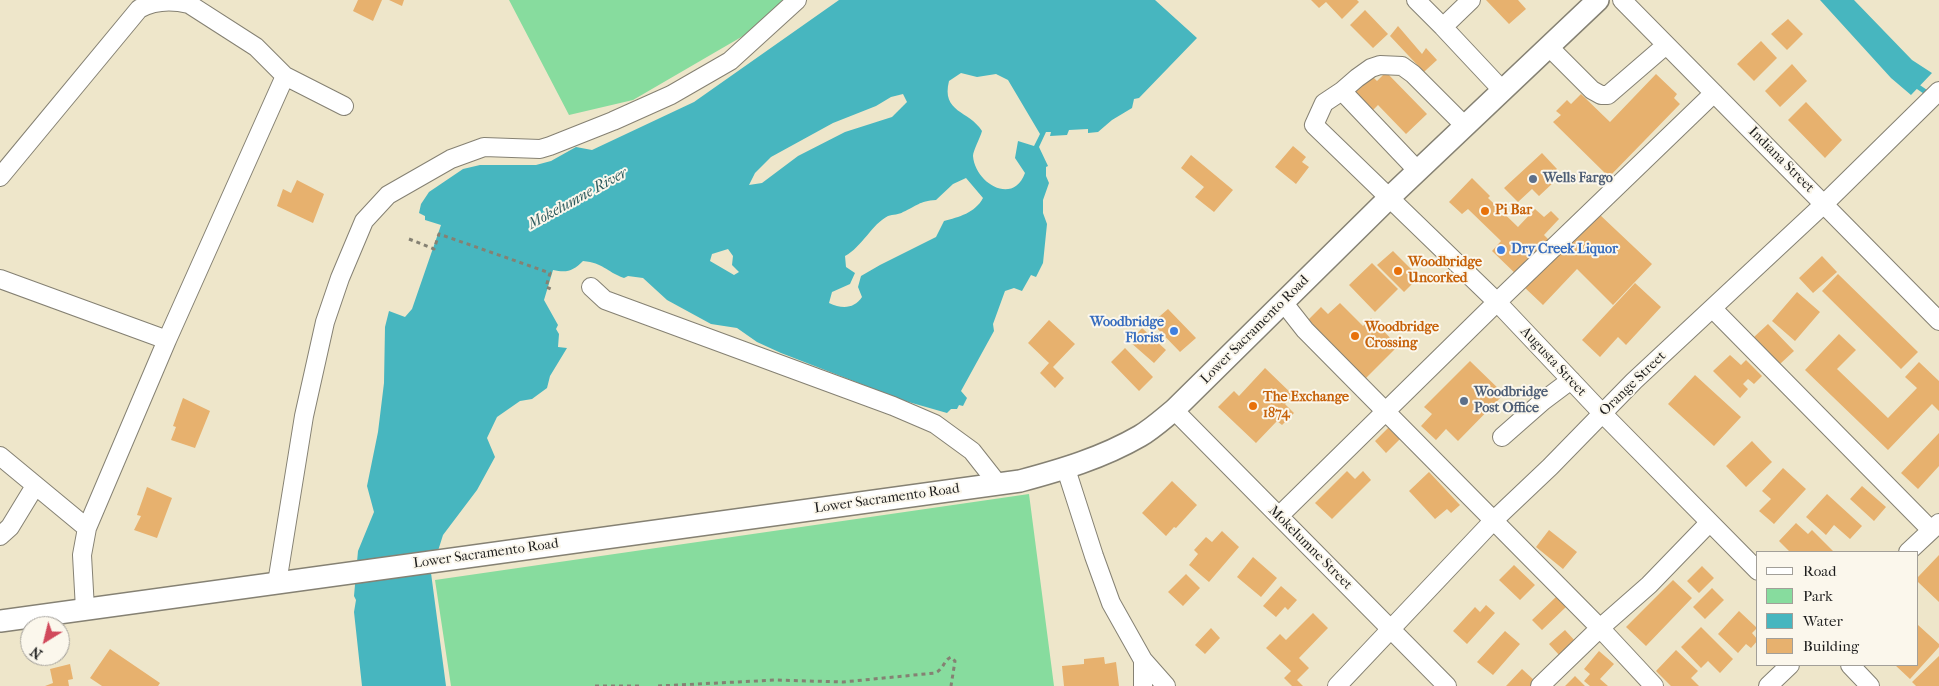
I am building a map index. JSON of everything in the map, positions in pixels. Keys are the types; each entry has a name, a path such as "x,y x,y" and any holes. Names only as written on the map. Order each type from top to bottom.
{"main road":[{"name":"Lower Sacramento Road","path":"0,621 1020,481 1066,468 1141,435 1174,410 1390,197 1550,47 1595,1"}],"street":[{"path":"277,583 304,416 325,322 340,278 364,221 388,195 450,159 484,147 540,149 671,95 730,61 797,0"},
{"path":"1416,0 1503,91"},
{"path":"1443,27 1471,0"},
{"name":"Indiana Street","path":"1622,0 1939,321"},
{"path":"0,177 139,9 147,4 176,1 189,4 256,47 285,76 344,106"},
{"path":"1550,47 1592,90 1600,95 1608,95 1666,45"},
{"path":"1418,171 1342,91 1371,68 1380,65 1402,66 1413,74 1465,126"},
{"path":"85,610 82,555 87,528 167,340 285,76"},
{"name":"Augusta Street","path":"1342,91 1324,103 1314,125 1496,302 1602,414 1756,569"},
{"name":"Orange Street","path":"1337,686 1493,521 1634,381 1824,204 1939,91"},
{"path":"1279,516 1496,302 1714,92"},
{"path":"0,279 167,340"},
{"path":"592,287 605,300 893,406 935,424 972,451 998,484"},
{"path":"1283,302 1305,330 1600,628 1654,686"},
{"path":"1713,309 1935,526 1909,551"},
{"path":"1502,437 1543,400 1570,380"},
{"name":"Mokelumne Street","path":"1174,410 1447,686"},
{"path":"0,456 87,528"},
{"path":"1066,468 1111,603 1143,660 1166,686"},
{"path":"0,536 10,527 35,486"},
{"path":"1540,686 1649,584 1709,523"},
{"path":"1143,660 1143,686"},
{"path":"1768,686 1789,666"},
{"path":"1851,666 1870,686"}],"path":[{"path":"409,239 434,248 439,234 550,273 546,287 553,290"},
{"path":"658,686 776,680 825,682 879,680 935,673 941,670 948,658 951,657 956,661 951,686"},
{"path":"595,686 641,686"}],"green space":[{"path":"509,0 805,0 633,100 569,115"},
{"path":"1029,494 1054,686 451,686 435,580"}],"water":[{"name":"Mokelumne River","path":"839,0 1155,0 1197,38 1139,98 1134,99 1132,108 1112,120 1098,132 1088,133 1088,129 1069,130 1067,135 1050,136 1051,132 1046,132 1039,147 1048,166 1046,167 1046,176 1049,183 1043,200 1043,213 1047,224 1043,263 1036,277 1031,275 1022,291 1014,288 1005,291 993,324 994,331 961,391 967,398 963,406 959,405 957,409 951,409 947,413 905,401 781,353 757,342 737,328 711,324 667,300 643,278 628,276 624,278 600,265 583,261 570,270 553,270 544,300 558,325 556,329 559,334 558,347 567,348 550,376 547,388 532,399 520,401 497,417 487,438 495,457 477,490 443,535 431,573 446,686 362,686 354,612 356,600 354,596 358,551 374,512 367,486 378,432 384,383 385,327 389,311 405,317 412,309 441,225 425,220 425,216 419,213 421,204 429,192 463,169 480,165 536,165 551,161 576,147 592,150 694,102","holes":["961,73 977,77 996,74 1008,80 1040,134 1034,146 1018,141 1015,158 1025,173 1019,183 1012,188 995,187 980,175 975,166 973,156 982,131 977,124 952,105 949,99 949,81","903,94 907,102 892,117 845,132 798,156 762,183 749,185 755,173 771,157 833,123 876,106 891,97","966,178 983,198 971,211 944,221 936,237 861,276 858,287 862,297 855,304 843,307 829,303 832,292 850,284 855,273 846,267 845,256 857,247 877,224 888,216 901,213 922,203 936,200 953,184","728,249 733,256 732,265 739,272 734,275 710,261 712,254"]},
{"path":"1820,0 1854,0 1912,60 1932,73 1911,95 1891,78"}],"building":[{"path":"358,0 382,0 373,21 353,11"},
{"path":"389,0 404,0 402,6"},
{"path":"1311,0 1357,0 1359,2 1342,19 1326,2 1319,8"},
{"path":"1486,0 1518,0 1526,9 1509,24"},
{"path":"1365,10 1388,34 1373,48 1350,25"},
{"path":"1788,19 1803,34 1787,50 1771,34"},
{"path":"1398,26 1422,54 1426,48 1437,60 1424,72 1390,36"},
{"path":"1761,41 1777,58 1754,81 1737,64"},
{"path":"1792,64 1807,81 1780,107 1765,91"},
{"path":"1386,72 1427,114 1406,134 1378,105 1373,110 1355,92 1371,75 1377,81"},
{"path":"1656,74 1677,94 1674,98 1680,104 1609,177 1553,122 1561,115 1556,111 1567,100 1571,104 1581,94 1610,122"},
{"path":"1806,102 1842,140 1825,158 1788,120"},
{"path":"1293,146 1306,157 1302,162 1309,167 1296,184 1275,167"},
{"name":"Wells Fargo","path":"1542,153 1557,169 1549,177 1554,182 1539,196 1532,189 1518,202 1504,188"},
{"path":"1191,155 1233,190 1214,212 1195,197 1204,187 1181,168"},
{"path":"1472,178 1490,196 1488,198 1518,227 1535,209 1544,217 1551,211 1559,219 1544,235 1552,243 1519,277 1492,251 1501,241 1468,209 1462,214 1449,202"},
{"path":"297,180 324,194 313,223 277,206 283,189 291,193"},
{"path":"1599,214 1652,264 1613,305 1577,269 1543,305 1522,285 1559,246 1563,251"},
{"name":"Woodbridge Uncorked","path":"1393,251 1419,277 1404,292 1377,265"},
{"path":"1822,256 1837,272 1813,293 1799,278"},
{"path":"1372,263 1398,289 1375,312 1349,285"},
{"path":"1838,274 1918,352 1901,369 1822,291"},
{"path":"1635,283 1661,307 1626,345 1618,337 1600,357 1582,340"},
{"path":"1797,292 1820,312 1795,341 1772,321"},
{"name":"Woodbridge Crossing","path":"1340,303 1363,326 1371,318 1398,346 1365,379 1307,321 1321,307 1328,314"},
{"name":"Woodbridge Florist","path":"1168,309 1196,338 1180,352 1152,323"},
{"path":"1049,320 1075,344 1053,367 1064,378 1055,388 1040,373 1049,363 1028,343"},
{"path":"1768,324 1794,351 1780,364 1754,337"},
{"path":"1142,328 1166,350 1154,363 1130,342"},
{"path":"1839,334 1856,350 1837,369 1888,418 1917,388 1905,377 1919,362 1939,381 1939,411 1932,404 1888,450 1805,370"},
{"path":"1125,348 1153,377 1139,391 1111,362"},
{"path":"1730,355 1741,365 1746,360 1762,376 1754,384 1748,379 1743,384 1748,389 1740,398 1713,371"},
{"name":"Woodbridge Post Office","path":"1470,361 1504,394 1458,441 1446,429 1436,440 1421,426 1432,414 1424,407"},
{"name":"The Exchange 1874","path":"1265,368 1294,396 1285,404 1294,413 1282,425 1277,421 1256,443 1218,407 1234,391 1239,396"},
{"path":"1695,375 1741,417 1714,446 1668,404"},
{"path":"183,398 210,411 195,448 171,440 176,427 173,426"},
{"path":"1389,427 1400,439 1386,453 1375,441"},
{"path":"1939,433 1939,466 1918,489 1901,473"},
{"path":"1752,441 1772,462 1746,487 1726,466"},
{"path":"1783,468 1806,489 1774,524 1759,511 1771,499 1762,491"},
{"path":"1347,471 1355,479 1363,471 1371,480 1332,519 1315,503"},
{"path":"1429,472 1460,505 1451,513 1447,509 1435,519 1409,491"},
{"path":"1172,481 1197,505 1166,536 1142,513"},
{"path":"1862,486 1886,507 1874,521 1850,499"},
{"path":"147,487 172,498 157,538 134,530 141,516 137,515"},
{"path":"1827,494 1862,526 1850,539 1834,525 1826,535 1806,517"},
{"path":"1796,523 1808,534 1812,530 1833,551 1789,551 1779,541"},
{"path":"1549,530 1577,552 1563,569 1536,547"},
{"path":"1222,531 1239,547 1209,582 1189,565 1198,554 1194,550 1206,537 1212,542"},
{"path":"1939,555 1939,602 1919,583 1919,576"},
{"path":"1253,557 1277,578 1261,597 1237,577"},
{"path":"1514,565 1535,585 1520,600 1499,580"},
{"path":"1702,566 1714,578 1699,593 1687,581"},
{"path":"1186,574 1200,588 1183,606 1168,592"},
{"path":"1673,580 1692,598 1646,646 1626,627"},
{"path":"1281,586 1297,600 1288,610 1285,607 1276,617 1263,606"},
{"path":"1712,588 1724,600 1705,619 1693,607"},
{"path":"1557,596 1567,606 1542,630 1532,620"},
{"path":"1486,605 1495,613 1467,644 1453,631 1475,607 1480,612"},
{"path":"1739,611 1756,627 1752,633 1756,638 1756,642 1751,648 1746,644 1738,653 1718,634"},
{"path":"1313,613 1328,628 1299,658 1309,668 1297,680 1303,686 1292,686 1284,678 1291,671 1266,648 1280,634 1286,640"},
{"path":"1919,626 1939,644 1939,647 1910,679 1896,666 1919,666"},
{"path":"1701,627 1733,659 1720,673 1708,661 1701,668 1681,647"},
{"path":"1211,628 1220,638 1205,654 1195,645"},
{"path":"1565,630 1576,642 1560,656 1549,644"},
{"path":"1505,631 1520,644 1493,675 1477,662"},
{"path":"110,649 160,683 158,686 102,686 90,678"},
{"path":"1676,650 1698,671 1691,678 1699,686 1671,686 1656,671"},
{"path":"1599,651 1614,664 1600,679 1608,686 1590,686 1584,681 1590,674 1584,669"},
{"path":"1939,656 1939,686 1916,686 1912,682"},
{"path":"1104,657 1105,664 1116,662 1119,686 1064,686 1062,666 1084,664 1084,659"},
{"path":"70,664 73,679 68,680 69,686 45,686 53,683 50,669 70,666"},
{"path":"1522,669 1535,681 1531,686 1506,686"},
{"path":"1575,676 1585,686 1565,686"}],"waterway":[{"path":"1914,84 1930,95"}],"place":[{"name":"Wells Fargo","path":"1533,179"},
{"name":"Pi Bar","path":"1485,211"},
{"name":"Dry Creek Liquor","path":"1501,250"},
{"name":"Woodbridge Uncorked","path":"1398,271"},
{"name":"Woodbridge Florist","path":"1174,331"},
{"name":"Woodbridge Crossing","path":"1355,336"},
{"name":"Woodbridge Post Office","path":"1464,401"},
{"name":"The Exchange 1874","path":"1253,406"}]}
